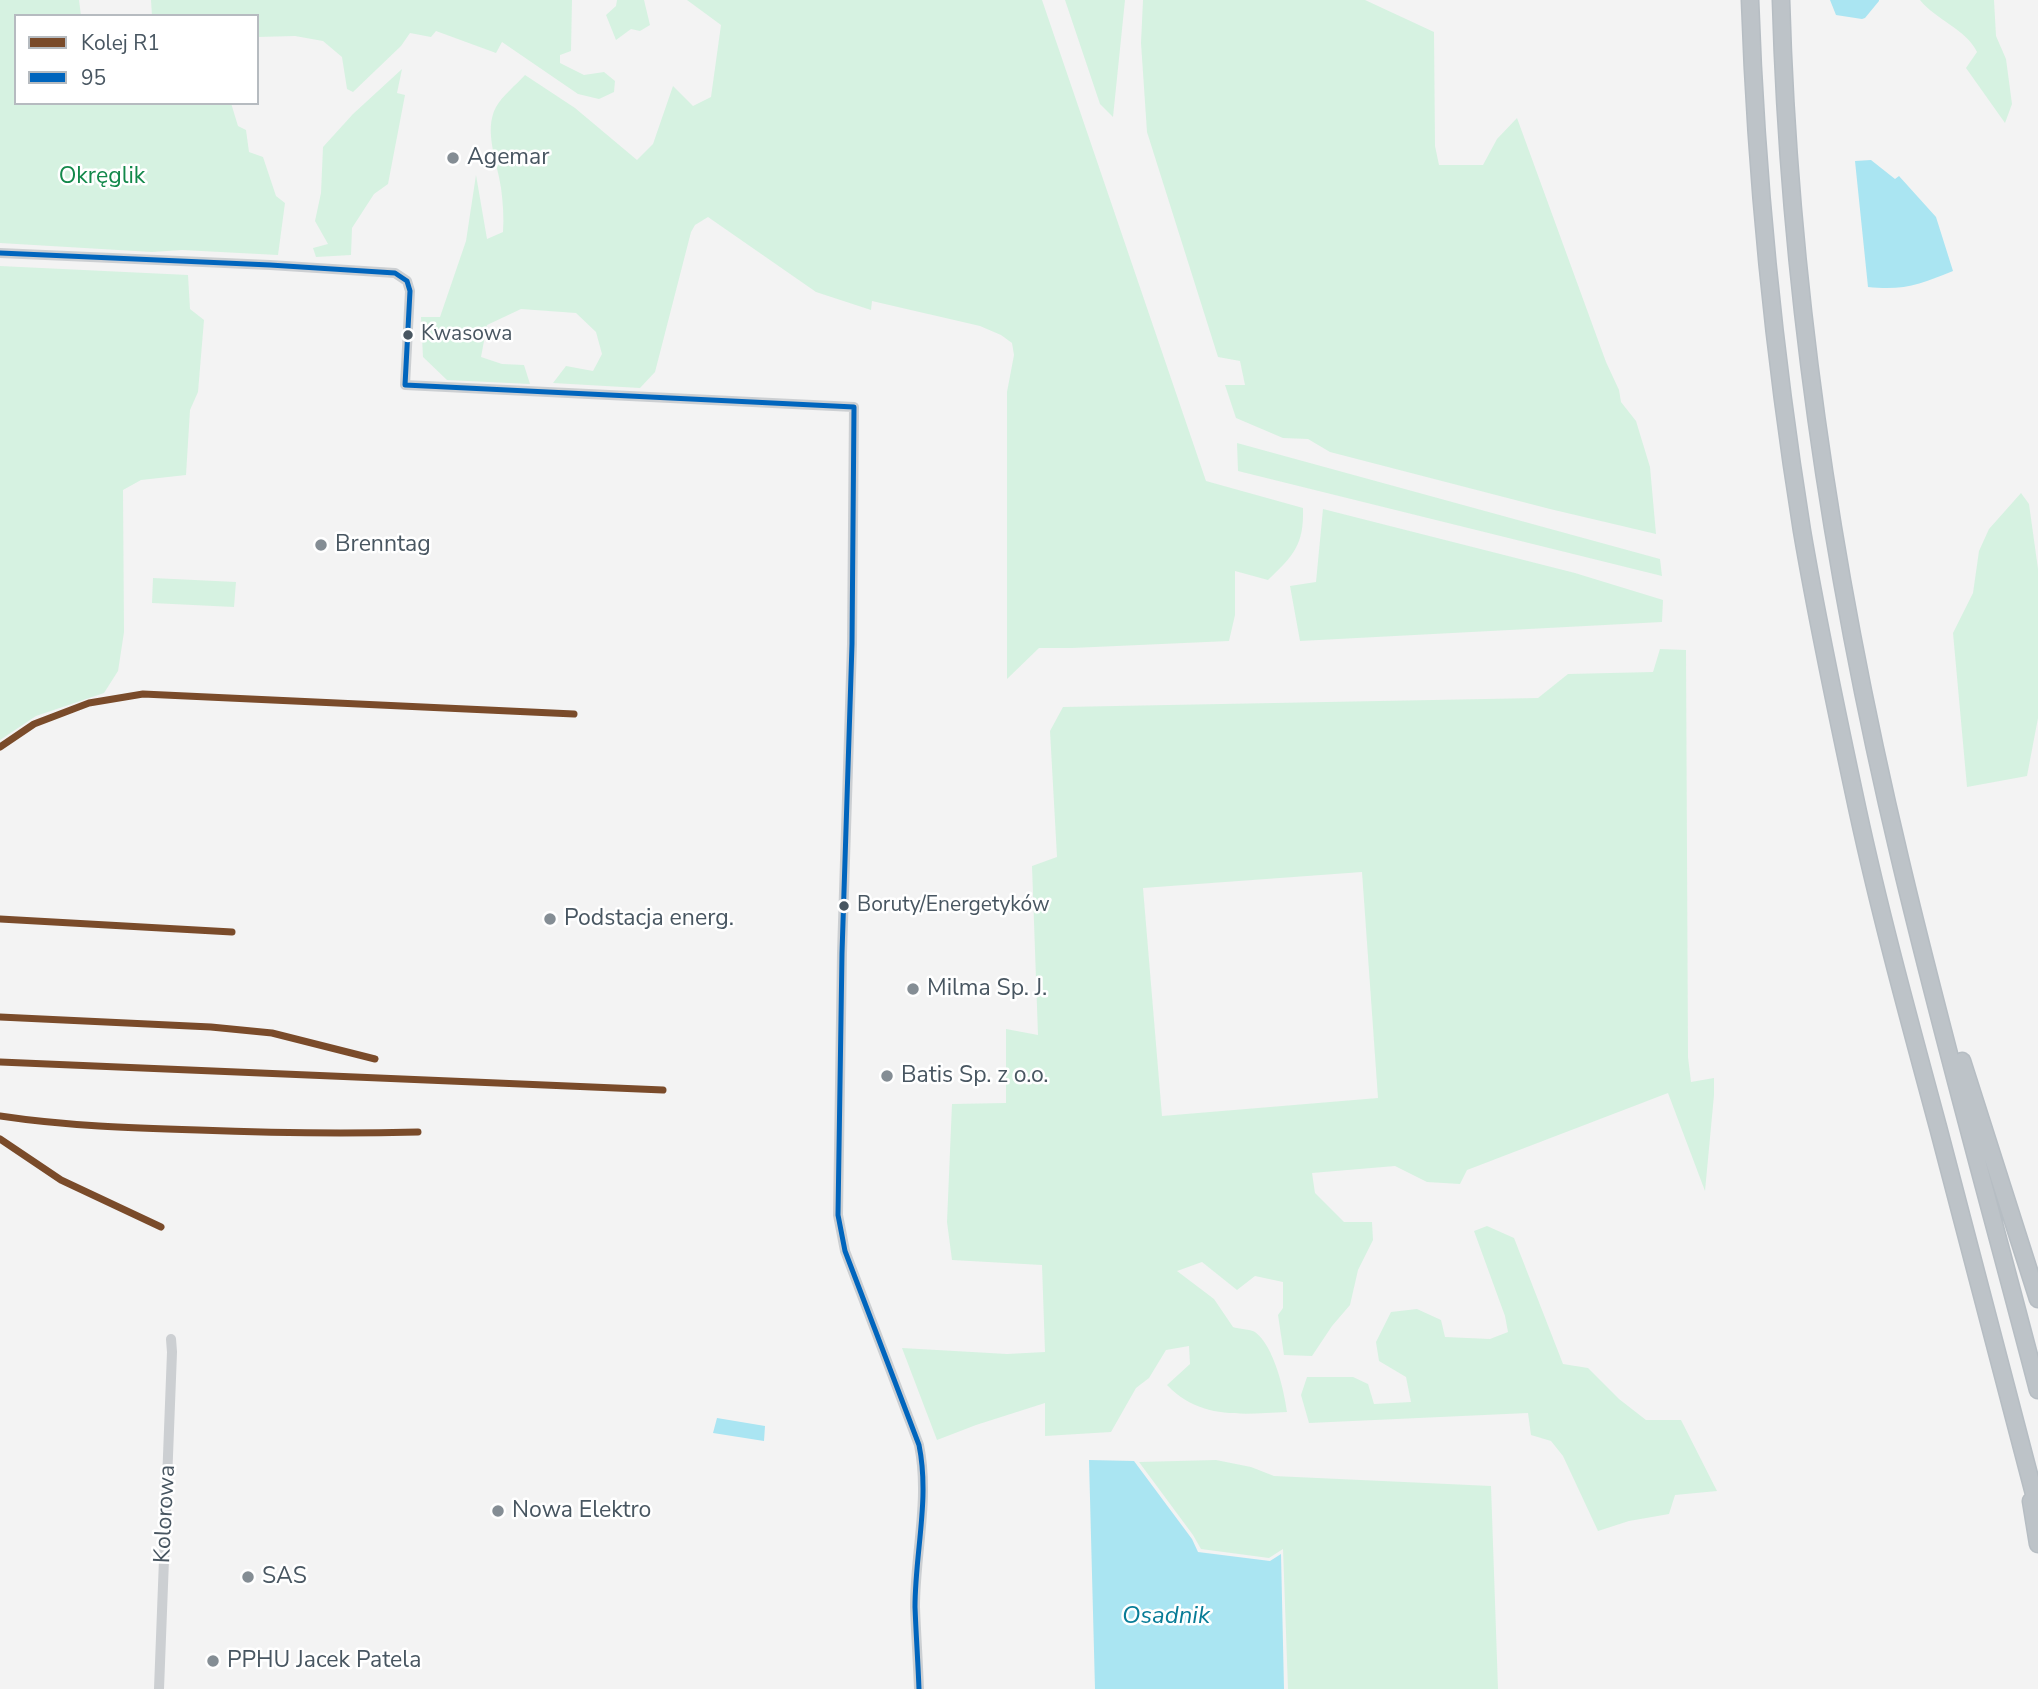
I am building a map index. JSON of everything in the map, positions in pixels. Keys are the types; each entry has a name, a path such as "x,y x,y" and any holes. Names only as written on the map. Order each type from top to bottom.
{"highway":[{"path":"1750,0 1760,166 1783,395 1802,531 1826,660 1858,816 2038,1509"},
{"path":"1781,0 1798,260 1830,510 1873,738 1925,959 2038,1390"},
{"path":"1925,959 1958,1046 2038,1298"},
{"path":"2022,1450 2038,1544"}],"street":[{"path":"0,253 395,273 407,281 410,291 405,385 854,407 852,632 842,953 838,1215 845,1251 919,1444 923,1467 924,1490 915,1606 919,1689"},
{"name":"Kolorowa","path":"159,1689 171,1339"}],"green space":[{"name":"Okręglik","path":"0,0 79,0 81,14 14,14 14,105 232,105 238,126 246,130 249,152 263,157 276,196 285,203 278,255 182,250 152,252 0,243"},
{"path":"151,0 572,0 571,51 560,55 560,63 584,75 604,72 615,81 614,92 599,99 578,94 502,42 496,53 436,31 431,37 410,33 401,46 353,92 347,89 342,57 323,41 295,36 259,37 259,14 152,14"},
{"path":"617,0 644,0 650,25 640,31 631,29 616,40 606,15 616,6"},
{"path":"687,0 1042,0 1206,481 1303,508 1302,531 1296,548 1268,580 1235,571 1235,615 1229,641 1039,648 1007,679 1007,392 1014,355 1012,343 980,326 872,301 871,310 816,292 708,217 695,225 691,232 655,372 640,388 553,383 566,366 593,371 602,354 596,332 576,313 521,309 487,325 481,357 502,364 524,365 530,384 447,380 423,357 421,317 440,317 466,241 476,175 487,239 503,232 502,194 491,137 492,116 496,107 525,75 575,108 637,160 653,144 673,86 693,106 711,97 721,25"},
{"path":"1065,0 1125,0 1113,117 1100,104"},
{"path":"1143,0 1365,0 1434,32 1435,146 1439,165 1483,165 1497,139 1517,118 1606,362 1619,390 1621,402 1636,421 1650,467 1656,534 1330,452 1308,439 1283,438 1236,418 1225,385 1245,385 1240,361 1218,357 1147,132 1141,43"},
{"path":"1920,0 1994,0 1996,36 2006,59 2012,104 2005,123 1966,68 1977,52 1972,44"},
{"path":"402,69 397,93 405,95 388,184 374,194 352,228 351,255 316,257 313,248 328,244 315,221 321,193 323,147 353,114"},
{"path":"0,266 188,275 190,309 204,320 198,392 190,410 186,475 141,480 123,490 124,632 118,671 104,693 36,716 0,740"},
{"path":"1237,443 1660,559 1662,576 1238,471"},
{"path":"2021,493 2029,504 2038,569 2038,718 2027,776 1967,787 1953,633 1973,593 1979,551 1989,529"},
{"path":"1323,509 1575,573 1663,600 1662,622 1300,641 1290,586 1316,582"},
{"path":"153,578 236,582 234,607 152,603"},
{"path":"1660,649 1686,650 1688,1057 1691,1082 1714,1078 1705,1191 1668,1093 1467,1170 1460,1184 1427,1182 1395,1166 1312,1173 1315,1193 1344,1222 1372,1222 1373,1240 1358,1270 1350,1305 1312,1356 1284,1355 1278,1315 1283,1308 1283,1282 1255,1276 1237,1290 1202,1262 1177,1271 1214,1299 1233,1327 1253,1331 1262,1339 1277,1369 1287,1412 1223,1412 1193,1404 1180,1396 1167,1385 1190,1364 1189,1346 1166,1350 1149,1378 1136,1388 1111,1432 1045,1436 1045,1403 937,1440 902,1348 1007,1354 1045,1352 1042,1265 952,1260 947,1222 952,1104 1006,1103 1006,1029 1038,1035 1032,866 1057,857 1050,731 1063,707 1538,698 1568,674 1653,672","holes":["1362,872 1378,1098 1162,1116 1143,888"]},
{"path":"1487,1226 1514,1238 1563,1364 1588,1368 1619,1399 1646,1420 1681,1420 1717,1491 1675,1495 1669,1514 1629,1521 1598,1531 1563,1456 1551,1441 1531,1435 1528,1413 1309,1423 1301,1395 1307,1377 1353,1377 1368,1384 1374,1404 1411,1402 1406,1377 1379,1361 1376,1342 1391,1312 1417,1309 1441,1320 1445,1337 1490,1339 1508,1332 1505,1316 1474,1231"},
{"path":"1216,1460 1251,1467 1274,1476 1491,1486 1498,1689 1288,1689 1283,1549 1269,1558 1201,1549 1139,1462"}],"water":[{"path":"1830,0 1879,1 1862,19 1836,15"},
{"path":"1871,160 1895,179 1899,176 1936,217 1953,271 1912,285 1868,287 1855,161"},
{"path":"717,1418 765,1426 764,1441 713,1433"},
{"name":"Osadnik","path":"1089,1460 1134,1461 1192,1539 1198,1552 1270,1561 1281,1554 1284,1689 1095,1689"}],"rail line":[{"name":"R1","path":"0,747 34,724 89,703 143,694 574,714"},
{"name":"R1","path":"0,919 232,932"},
{"name":"R1","path":"0,1017 211,1027 272,1033 375,1059"},
{"name":"R1","path":"0,1062 663,1090"},
{"name":"R1","path":"0,1116 148,1128 308,1133 418,1132"},
{"name":"R1","path":"0,1139 61,1180 161,1227"}],"transit line":[{"name":"95","path":"0,253 395,273 407,281 410,291 405,385 854,407 852,644 842,953 838,1215 845,1251 919,1445 923,1485 915,1607 919,1689"}],"place":[{"name":"Agemar","path":"453,158"},
{"name":"Kwasowa","path":"408,335"},
{"name":"Brenntag","path":"321,545"},
{"name":"Boruty/Energetyków","path":"844,906"},
{"name":"Podstacja energ.","path":"550,919"},
{"name":"Milma Sp. J.","path":"913,989"},
{"name":"Batis Sp. z o.o.","path":"887,1076"},
{"name":"Nowa Elektro","path":"498,1511"},
{"name":"SAS","path":"248,1577"},
{"name":"PPHU Jacek Patela","path":"213,1661"}]}
